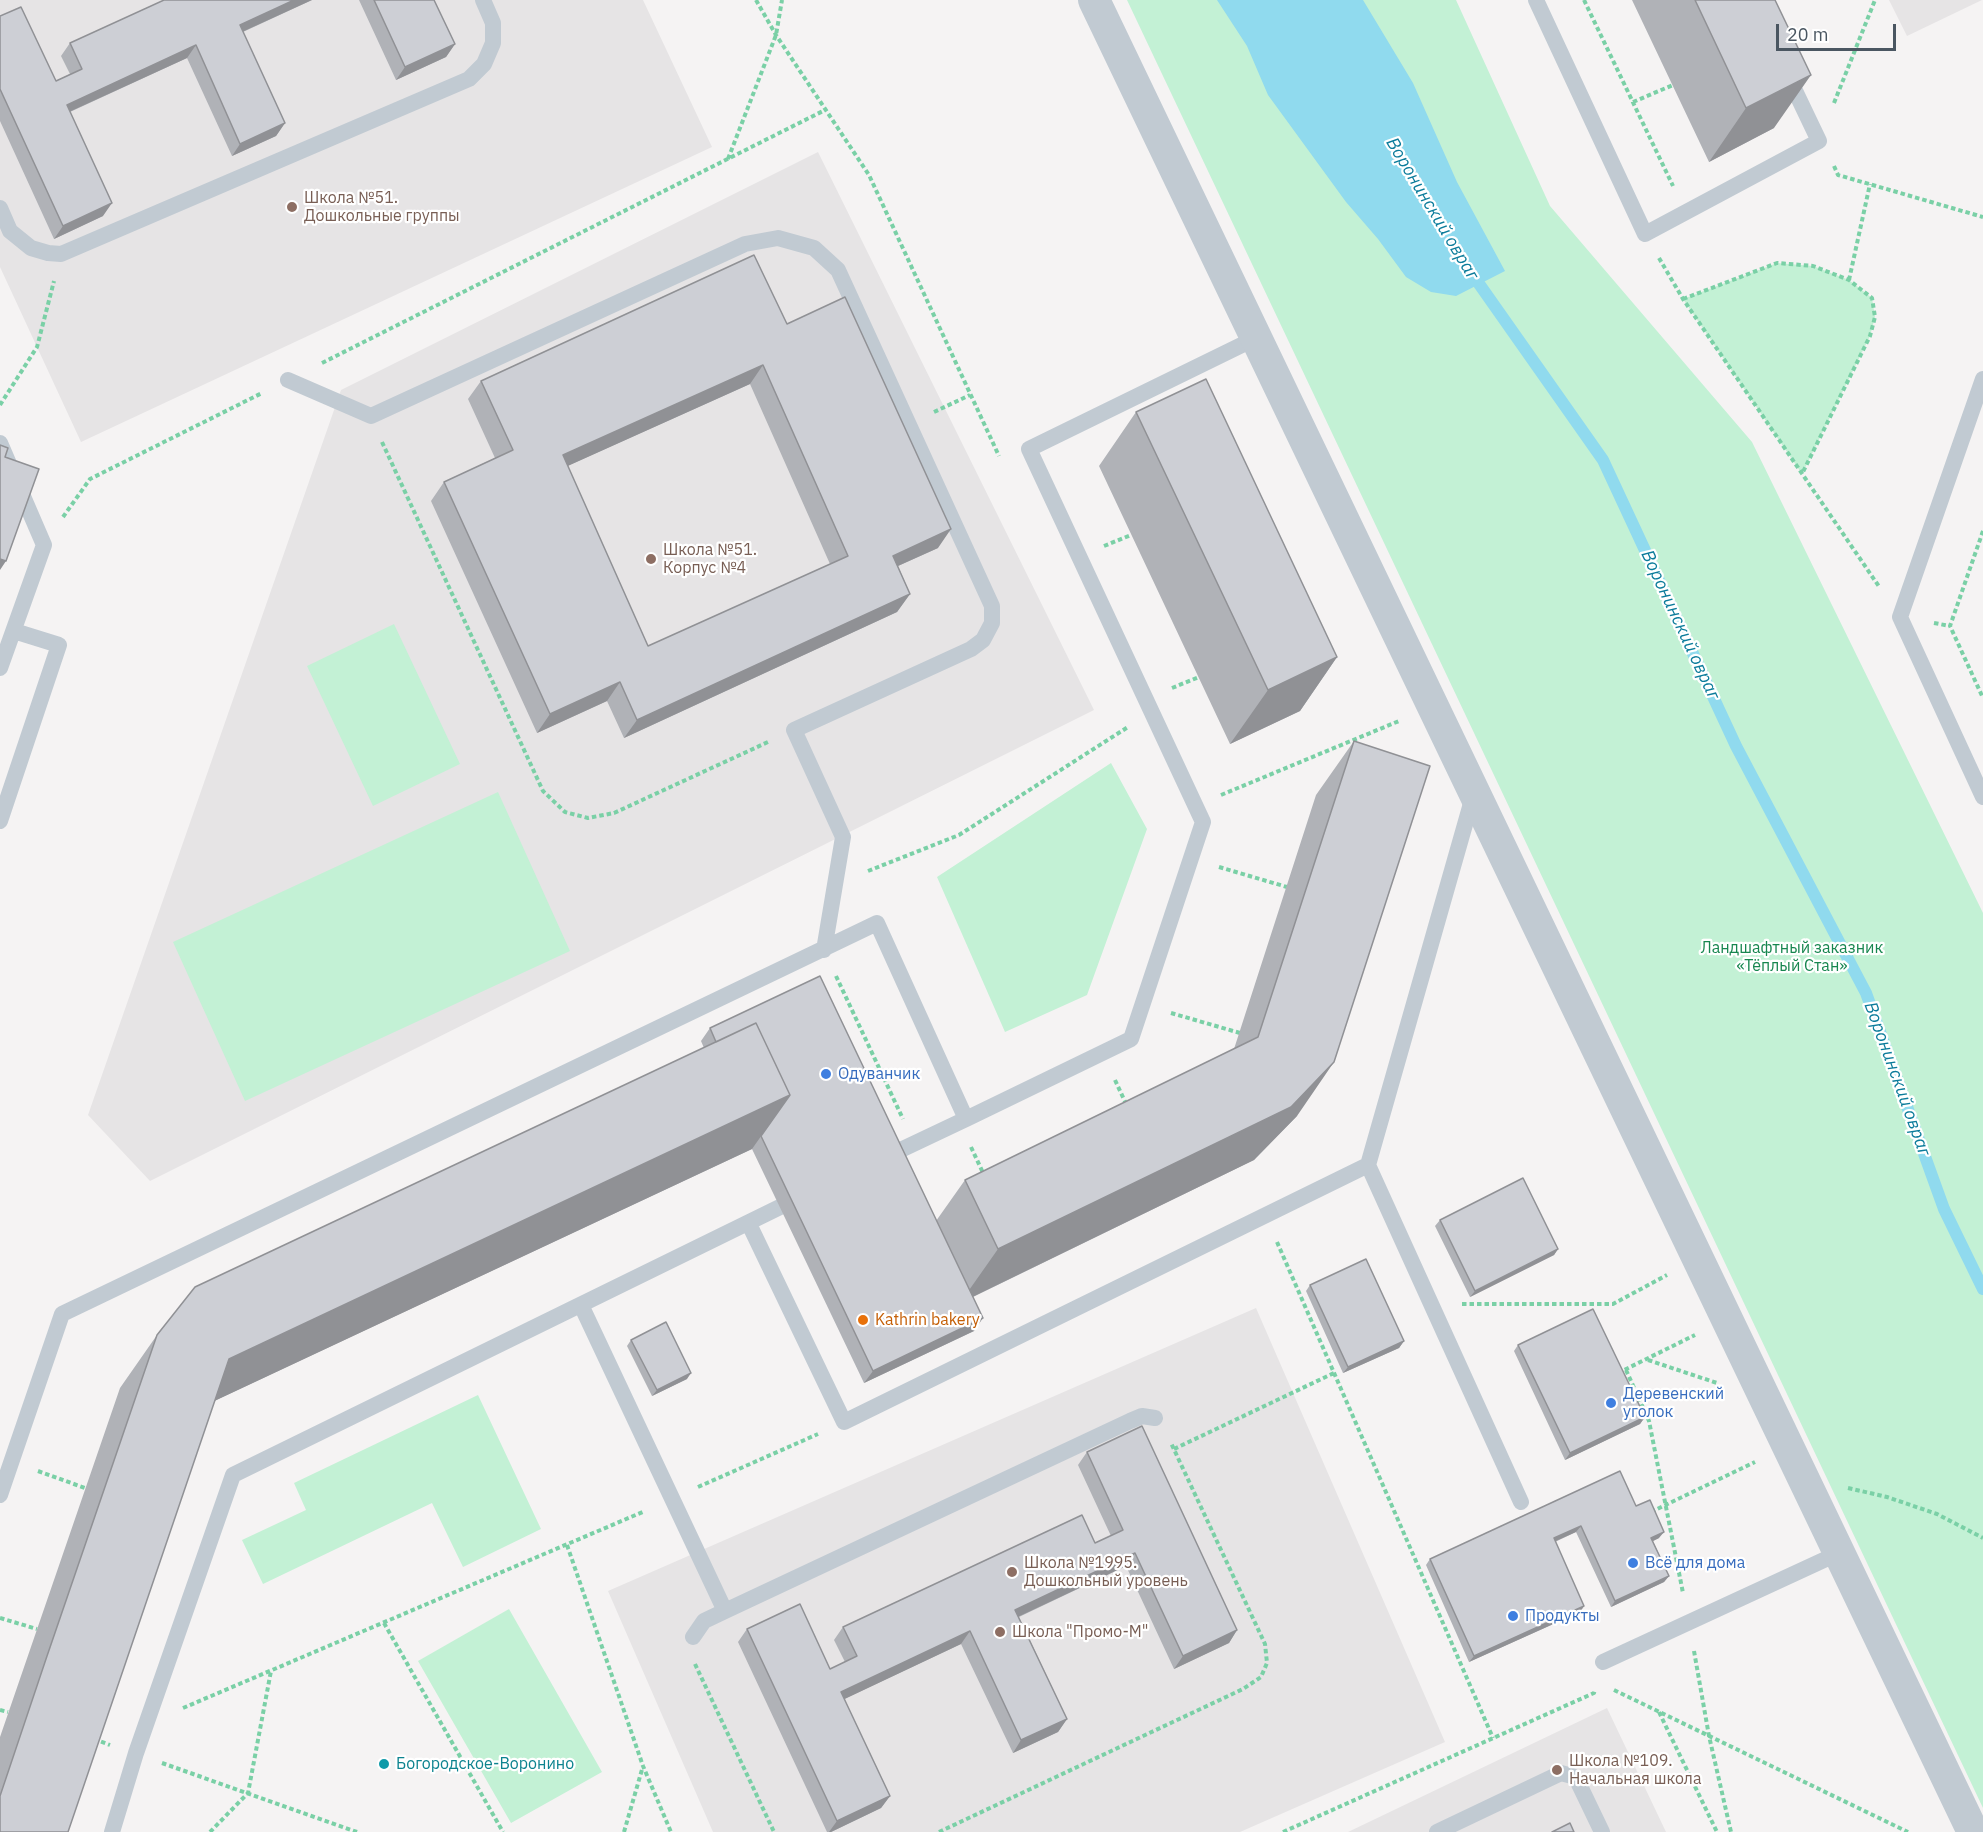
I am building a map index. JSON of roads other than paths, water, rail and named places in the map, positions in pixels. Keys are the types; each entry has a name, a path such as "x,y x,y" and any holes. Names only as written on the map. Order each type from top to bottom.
{"street":[{"path":"1094,0 1973,1832"}],"lane":[{"path":"0,208 10,231 31,248 61,254 469,78 484,64 493,43 493,23 483,0"},
{"path":"1536,0 1645,234 1819,141 1781,60"},
{"path":"288,380 370,416 745,243 778,238 814,249 838,270 992,606 992,623 983,640 971,649 794,730 843,837 824,950"},
{"path":"890,1155 1131,1040 1203,822 1029,449 1256,338"},
{"path":"1983,379 1900,617 1983,797"},
{"path":"0,443 44,545 0,668"},
{"path":"0,821 59,645 14,631"},
{"path":"1474,793 1368,1165 1521,1502"},
{"path":"0,1495 62,1314 877,923 963,1121"},
{"path":"749,1224 844,1422 1368,1165"},
{"path":"112,1832 136,1753 233,1474 780,1208"},
{"path":"581,1305 725,1611"},
{"path":"693,1637 704,1621 725,1611 1130,1421 1142,1416 1155,1418"},
{"path":"1603,1662 1839,1553"},
{"path":"1437,1832 1561,1773 1572,1776 1578,1782 1602,1832"}],"water":[{"path":"1217,0 1363,0 1413,83 1457,182 1505,271 1456,296 1431,292 1406,277 1378,239 1346,202 1268,95 1247,46"}],"waterway":[{"name":"Воронинский овраг","path":"1470,271 1603,460 1736,746 1866,993 1944,1209 1983,1289"}],"place":[{"name":"Школа №51. Дошкольные группы","path":"292,207"},
{"name":"Школа №51. Корпус №4","path":"651,559"},
{"name":"Одуванчик","path":"826,1074"},
{"name":"Kathrin bakery","path":"863,1320"},
{"name":"Деревенский уголок","path":"1611,1403"},
{"name":"Всё для дома","path":"1633,1563"},
{"name":"Школа №1995. Дошкольный уровень","path":"1012,1572"},
{"name":"Продукты","path":"1513,1616"},
{"name":"Школа \"Промо-М\"","path":"1000,1632"},
{"name":"Богородское-Воронино","path":"384,1764"},
{"name":"Школа №109. Начальная школа","path":"1557,1770"}],"park label":[{"name":"Ландшафтный заказник «Тёплый Стан»","path":"1792,957"}]}
